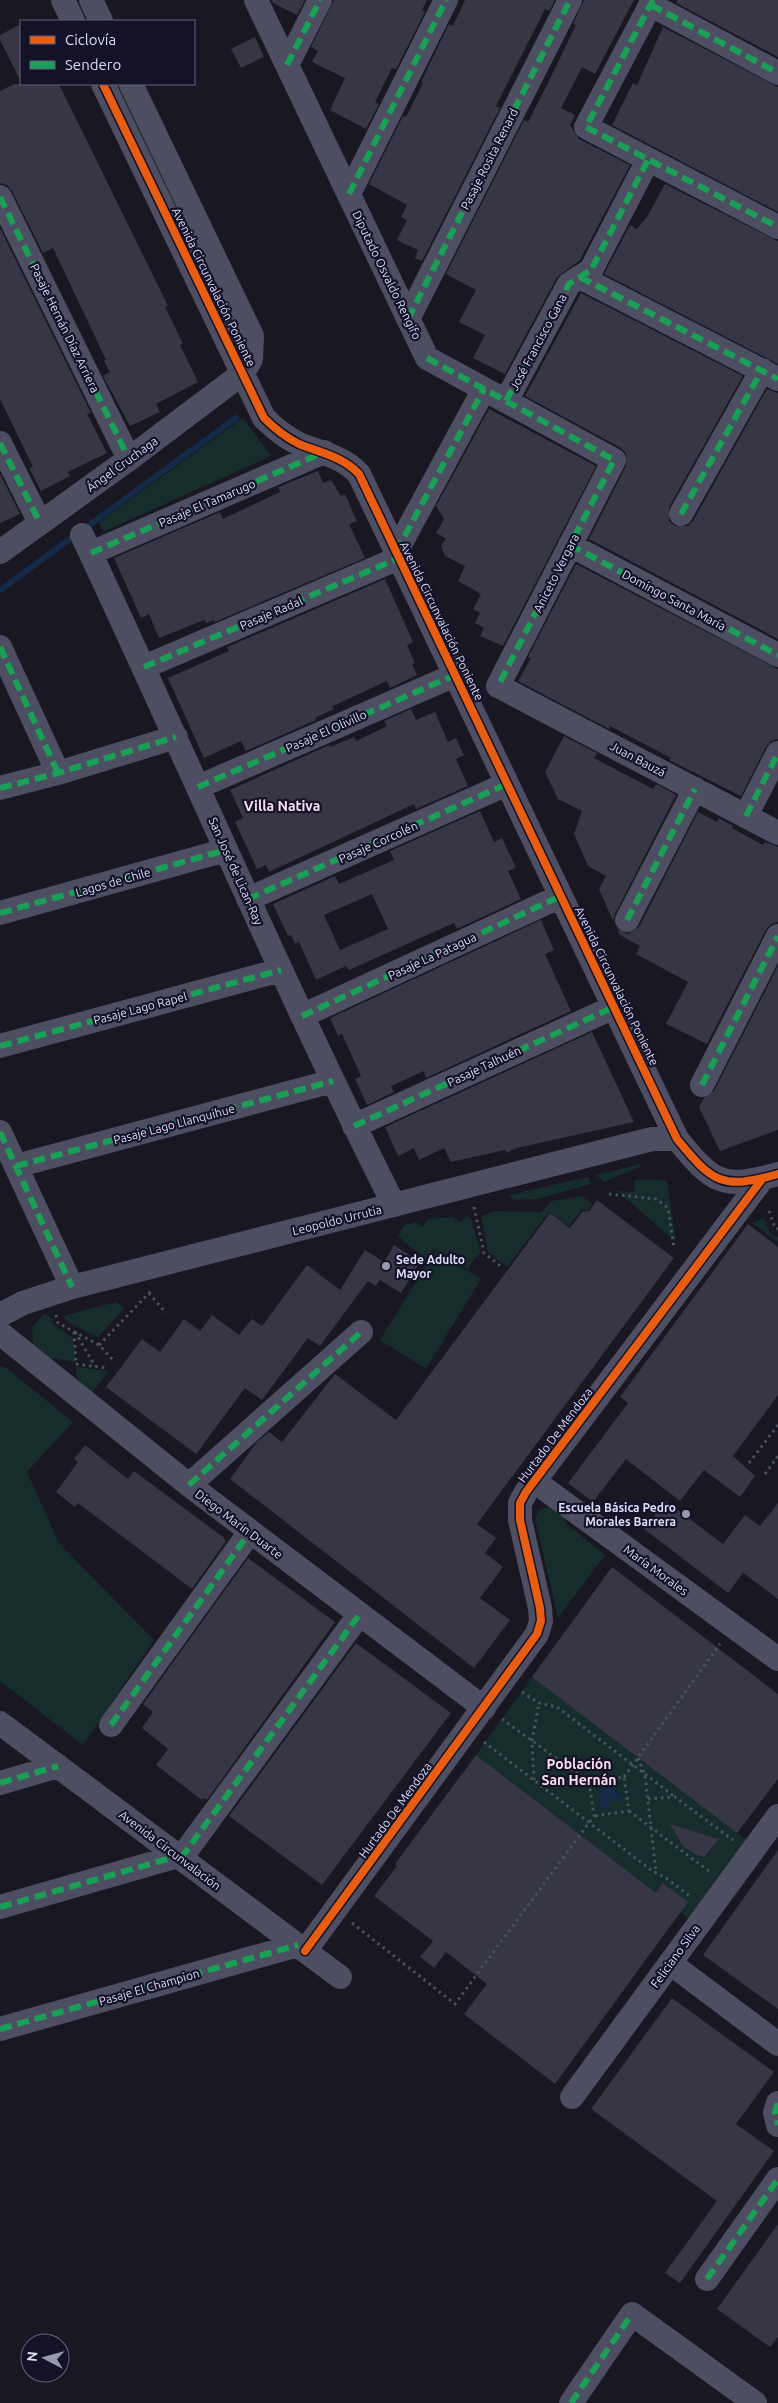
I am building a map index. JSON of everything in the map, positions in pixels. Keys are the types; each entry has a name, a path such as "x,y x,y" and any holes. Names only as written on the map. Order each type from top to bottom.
{"street":[{"path":"63,0 73,20"},
{"path":"91,0 101,20"},
{"name":"Diputado Osvaldo Rengifo","path":"256,0 427,358 614,460"},
{"path":"287,65 320,0"},
{"path":"349,194 446,0"},
{"name":"Pasaje Rosita Renard","path":"408,319 570,0"},
{"path":"778,73 652,1 586,127 778,227"},
{"name":"Avenida Circunvalación Poniente","path":"103,85 264,418 273,427 298,443 324,452 349,464 358,474 677,1139 698,1164 711,1175 724,1181 761,1179"},
{"name":"Avenida Circunvalación Poniente","path":"131,85 252,336 251,359 243,373"},
{"name":"José Francisco Gana","path":"506,401 569,284 592,270 648,160"},
{"name":"Pasaje Hernán Díaz Arriera","path":"0,197 129,459"},
{"path":"580,277 770,375 681,514"},
{"name":"Ángel Cruchaga","path":"0,552 129,459 243,373"},
{"path":"398,555 484,389"},
{"path":"0,443 40,523"},
{"name":"Pasaje El Tamarugo","path":"87,544 324,452"},
{"name":"Aniceto Vergara","path":"498,686 614,460"},
{"name":"San José de Lican-Ray","path":"87,544 302,1016 394,1205"},
{"name":"Domingo Santa María","path":"570,545 778,655"},
{"name":"Pasaje Radal","path":"144,668 398,555"},
{"path":"0,647 58,773"},
{"name":"Pasaje El Olivillo","path":"198,787 455,675"},
{"path":"468,703 498,686"},
{"name":"Juan Bauzá","path":"498,686 778,833"},
{"path":"0,788 58,773 176,737"},
{"path":"746,816 778,753"},
{"name":"Pasaje Corcolén","path":"248,899 507,784"},
{"path":"627,920 695,790"},
{"name":"Lagos de Chile","path":"0,913 226,850"},
{"name":"Pasaje La Patagua","path":"302,1016 561,896"},
{"path":"702,1085 778,936"},
{"name":"Pasaje Lago Rapel","path":"0,1046 281,970"},
{"name":"Pasaje Talhuén","path":"354,1126 614,1007"},
{"name":"Pasaje Lago Llanquihue","path":"16,1166 333,1082"},
{"path":"0,1132 72,1287"},
{"name":"Leopoldo Urrutia","path":"0,1315 23,1303 72,1287 652,1139 677,1139"},
{"name":"Hurtado De Mendoza","path":"302,1948 336,1910 537,1634 541,1621 520,1520 520,1503 534,1481 761,1179"},
{"path":"189,1485 361,1332"},
{"name":"Diego Marín Duarte","path":"0,1333 189,1485 358,1615 484,1708"},
{"name":"María Morales","path":"534,1481 778,1659"},
{"path":"111,1725 250,1532"},
{"path":"0,1907 180,1857 358,1615"},
{"name":"Avenida Circunvalación","path":"0,1723 340,1976"},
{"path":"0,1783 58,1766"},
{"name":"Feliciano Silva","path":"572,2097 778,1816"},
{"name":"Pasaje El Champion","path":"0,2029 302,1948"},
{"path":"670,1963 778,2044"},
{"path":"778,2103 775,2112 778,2125"},
{"path":"707,2279 778,2179"},
{"path":"571,2403 632,2314 755,2403"}],"path":[{"path":"609,1194 656,1199 668,1208 674,1248"},
{"path":"474,1206 484,1253 503,1268"},
{"path":"769,1211 775,1228 778,1229"},
{"path":"99,1345 154,1287"},
{"path":"149,1293 166,1313"},
{"path":"55,1308 58,1323 99,1345 113,1360"},
{"path":"74,1332 76,1364"},
{"path":"74,1332 95,1366"},
{"path":"749,1463 778,1425"},
{"path":"765,1474 778,1456"},
{"path":"629,1811 624,1777 733,1626"},
{"path":"504,1679 538,1703 557,1707 751,1854"},
{"path":"534,1780 532,1741 538,1703"},
{"path":"484,1708 589,1782 624,1777"},
{"path":"468,1730 709,1911"},
{"path":"638,1758 646,1775 653,1828 656,1873"},
{"path":"336,1910 455,2004 590,1823 594,1816 589,1782"},
{"path":"648,1799 675,1796"},
{"path":"594,1816 629,1811 727,1885"}],"green space":[{"path":"115,85 121,85 246,346 242,349"},
{"path":"243,418 271,456 103,532 99,522"},
{"path":"640,1164 640,1167 604,1182 596,1175"},
{"path":"588,1177 591,1184 537,1199 514,1200 509,1195"},
{"path":"647,1179 667,1181 676,1242 617,1191 635,1192 634,1181"},
{"path":"582,1196 592,1204 588,1210 581,1210 569,1226 549,1212 507,1267 488,1252 481,1216 495,1211 541,1212 552,1201"},
{"path":"466,1215 471,1219 481,1253 475,1258 468,1269 434,1249 427,1261 398,1236 404,1225 416,1222 423,1227 428,1219 453,1217 461,1223"},
{"path":"764,1218 770,1234 778,1237 778,1242 752,1223"},
{"path":"435,1251 481,1279 426,1369 380,1340"},
{"path":"116,1302 125,1308 98,1337 69,1323 63,1316"},
{"path":"45,1313 51,1318 53,1324 73,1338 75,1362 44,1357 33,1345 32,1327"},
{"path":"0,1366 5,1367 73,1422 27,1472 59,1543 154,1640 83,1745 0,1681"},
{"path":"76,1367 109,1371 91,1394 78,1383"},
{"path":"546,1507 552,1508 564,1517 565,1523 605,1555 558,1618 535,1519 539,1510"},
{"path":"532,1677 748,1841 689,1919 476,1755","holes":["610,1782 615,1782 615,1790 622,1795 610,1800 606,1808 601,1808 599,1804 601,1798 599,1788 608,1788","683,1828 696,1832 712,1848 704,1857 695,1854 685,1847 677,1836"]}],"water":[{"path":"614,1781 616,1784 615,1790 623,1797 622,1801 612,1799 606,1808 601,1808 599,1804 601,1798 597,1790 599,1788 608,1788 610,1782"}],"building":[{"path":"271,0 305,0 297,15 273,3"},
{"path":"334,0 427,0 422,10 425,12 396,69 392,68 375,102 379,104 366,129 330,110 345,78 312,62 318,51 311,47"},
{"path":"465,0 555,0 549,11 545,9 496,106 500,108 422,261 415,258 418,250 397,240 407,220 401,217 407,205 369,184 403,116 406,117 423,83 421,82 449,24 453,26"},
{"path":"584,0 634,0 595,74 582,67 561,108 575,115 570,125 579,139 630,165 580,260 557,277 505,374 473,358 485,335 459,322 476,290 446,274 524,120 528,122 546,87 576,25 573,24"},
{"path":"677,0 778,0 778,57 676,3"},
{"path":"20,25 20,80 0,40 0,35"},
{"path":"663,27 778,87 778,212 612,125 633,83 637,85"},
{"path":"255,37 264,57 241,68 231,49"},
{"path":"14,84 59,85 168,306 165,307 183,344 180,345 198,382 156,404 160,412 130,426 103,376 110,372 104,361 106,360 53,248 43,253 12,191 7,185 0,183 0,91"},
{"path":"665,184 778,241 778,364 604,274 630,225 637,229 647,217"},
{"path":"0,228 91,413 87,414 107,453 68,472 70,476 41,491 29,468 33,467 0,399"},
{"path":"581,293 743,376 669,507 669,521 675,526 688,526 693,521 767,389 778,393 778,639 589,539 626,466 626,453 621,448 525,396"},
{"path":"489,409 596,466 503,646 480,636 484,628 475,623 480,613 473,609 481,594 458,581 465,566 445,556 441,546 446,538 436,533 444,519 436,506"},
{"path":"318,471 323,483 331,480 341,496 345,494 357,521 349,524 365,558 215,622 214,620 206,623 204,620 159,638 149,614 141,618 114,558 220,512 223,519 280,492 278,487"},
{"path":"0,474 20,514 0,523"},
{"path":"576,564 778,669 778,739 771,741 766,747 741,796 669,760 671,758 610,726 609,729 518,681 531,658 528,657"},
{"path":"385,579 413,642 407,645 415,663 412,664 417,675 390,688 387,681 333,706 334,709 315,718 316,720 246,751 241,741 204,758 168,678 229,651 227,647"},
{"path":"411,709 416,720 435,712 448,742 456,738 464,755 456,759 468,786 416,809 414,804 269,872 266,865 257,869 235,822 243,818 230,790 329,745 330,747 354,737 356,741 387,726 384,721"},
{"path":"564,736 597,753 594,758 653,789 656,784 676,795 613,921 599,889 606,876 588,866 574,834 582,811 558,799 545,772"},
{"path":"480,811 494,842 502,838 516,868 508,871 521,899 457,929 454,923 349,970 346,966 316,980 299,942 295,944 291,935 288,936 273,904 335,876 339,884 394,860 390,851","holes":["372,894 388,929 340,950 324,915"]},
{"path":"698,812 717,822 719,818 733,826 732,828 763,845 765,842 778,847 778,922 771,924 766,930 707,1044 666,1024 688,982 636,954 640,946 620,935 617,929 628,934 639,927"},
{"path":"541,920 554,950 545,954 571,1011 426,1078 424,1071 391,1086 394,1092 367,1105 355,1079 361,1076 342,1034 338,1036 330,1018"},
{"path":"778,966 778,1130 720,1151 699,1107 704,1098 714,1091"},
{"path":"592,1032 634,1122 517,1148 506,1153 505,1150 451,1162 444,1148 419,1160 414,1148 398,1156 385,1127"},
{"path":"597,1200 674,1258 477,1524 496,1538 485,1553 503,1567 480,1598 510,1620 474,1668 230,1479 257,1442 269,1432 282,1442 335,1374 396,1420 550,1213 570,1228 582,1212 589,1211"},
{"path":"748,1224 778,1247 778,1395 733,1456 755,1476 740,1497 704,1470 680,1501 626,1459 593,1502 568,1483 628,1403 620,1397"},
{"path":"394,1245 420,1262 401,1293 380,1280 376,1286 368,1281 320,1346 308,1338 262,1400 245,1388 196,1454 106,1387 142,1339 160,1352 184,1319 200,1331 212,1315 239,1335 252,1319 262,1326 307,1265 340,1290 365,1250 384,1262"},
{"path":"85,1445 128,1479 134,1471 226,1541 192,1589 78,1503 75,1507 56,1492 78,1462 74,1459"},
{"path":"666,1501 723,1544 745,1515 760,1526 778,1503 778,1599 743,1573 728,1593 644,1529"},
{"path":"248,1558 335,1622 207,1800 203,1798 202,1800 156,1765 168,1749 142,1728 153,1712 143,1704"},
{"path":"612,1567 778,1694 778,1779 737,1833 532,1677"},
{"path":"356,1643 451,1713 322,1885 229,1816"},
{"path":"476,1755 656,1893 663,1883 688,1902 555,2084 464,2014 487,1984 446,1952 434,1968 420,1957 433,1941 374,1896 397,1866 395,1864"},
{"path":"670,1824 719,1839 704,1857 694,1854 683,1846"},
{"path":"778,1850 778,2009 703,1955"},
{"path":"672,1998 774,2072 736,2124 774,2151 680,2283 665,2273 717,2201 591,2109"},
{"path":"778,2224 778,2337 770,2347 717,2309"}],"waterway":[{"path":"0,590 236,418"}],"marked path":[{"path":"287,65 320,0"},
{"path":"349,194 446,0"},
{"path":"408,319 570,0"},
{"path":"653,0 586,127 778,227"},
{"path":"651,5 778,73"},
{"path":"506,401 569,284 591,270 648,160"},
{"path":"0,197 129,459"},
{"path":"580,277 778,379"},
{"path":"427,358 614,460 498,686"},
{"path":"681,514 762,370"},
{"path":"396,552 484,389"},
{"path":"0,443 40,523"},
{"path":"91,553 322,453"},
{"path":"570,545 778,655"},
{"path":"144,667 399,558"},
{"path":"0,647 58,773"},
{"path":"198,787 455,675"},
{"path":"0,788 58,773 176,737"},
{"path":"746,816 778,753"},
{"path":"248,899 507,784"},
{"path":"627,920 695,789"},
{"path":"0,913 226,850"},
{"path":"302,1016 561,896"},
{"path":"702,1085 778,936"},
{"path":"0,1046 281,970"},
{"path":"354,1126 614,1007"},
{"path":"16,1166 333,1081"},
{"path":"0,1132 72,1287"},
{"path":"189,1485 361,1332"},
{"path":"111,1725 250,1532"},
{"path":"181,1858 359,1615"},
{"path":"0,1783 58,1766"},
{"path":"0,1907 178,1856"},
{"path":"0,2029 298,1945"},
{"path":"778,2103 775,2112 778,2125"},
{"path":"707,2279 778,2179"},
{"path":"571,2403 632,2314"}],"cycle path":[{"path":"103,85 264,418 294,442 338,459 359,474 677,1139 700,1165 710,1174 720,1179 731,1182 744,1181 778,1174"},
{"path":"305,1951 537,1634 541,1621 540,1608 520,1520 520,1503 526,1492 763,1178"}],"place":[{"name":"Sede Adulto Mayor","path":"386,1266"},
{"name":"Escuela Básica Pedro Morales Barrera","path":"686,1514"}],"district":[{"name":"Villa Nativa","path":"282,806"},
{"name":"Población San Hernán","path":"579,1772"}]}
